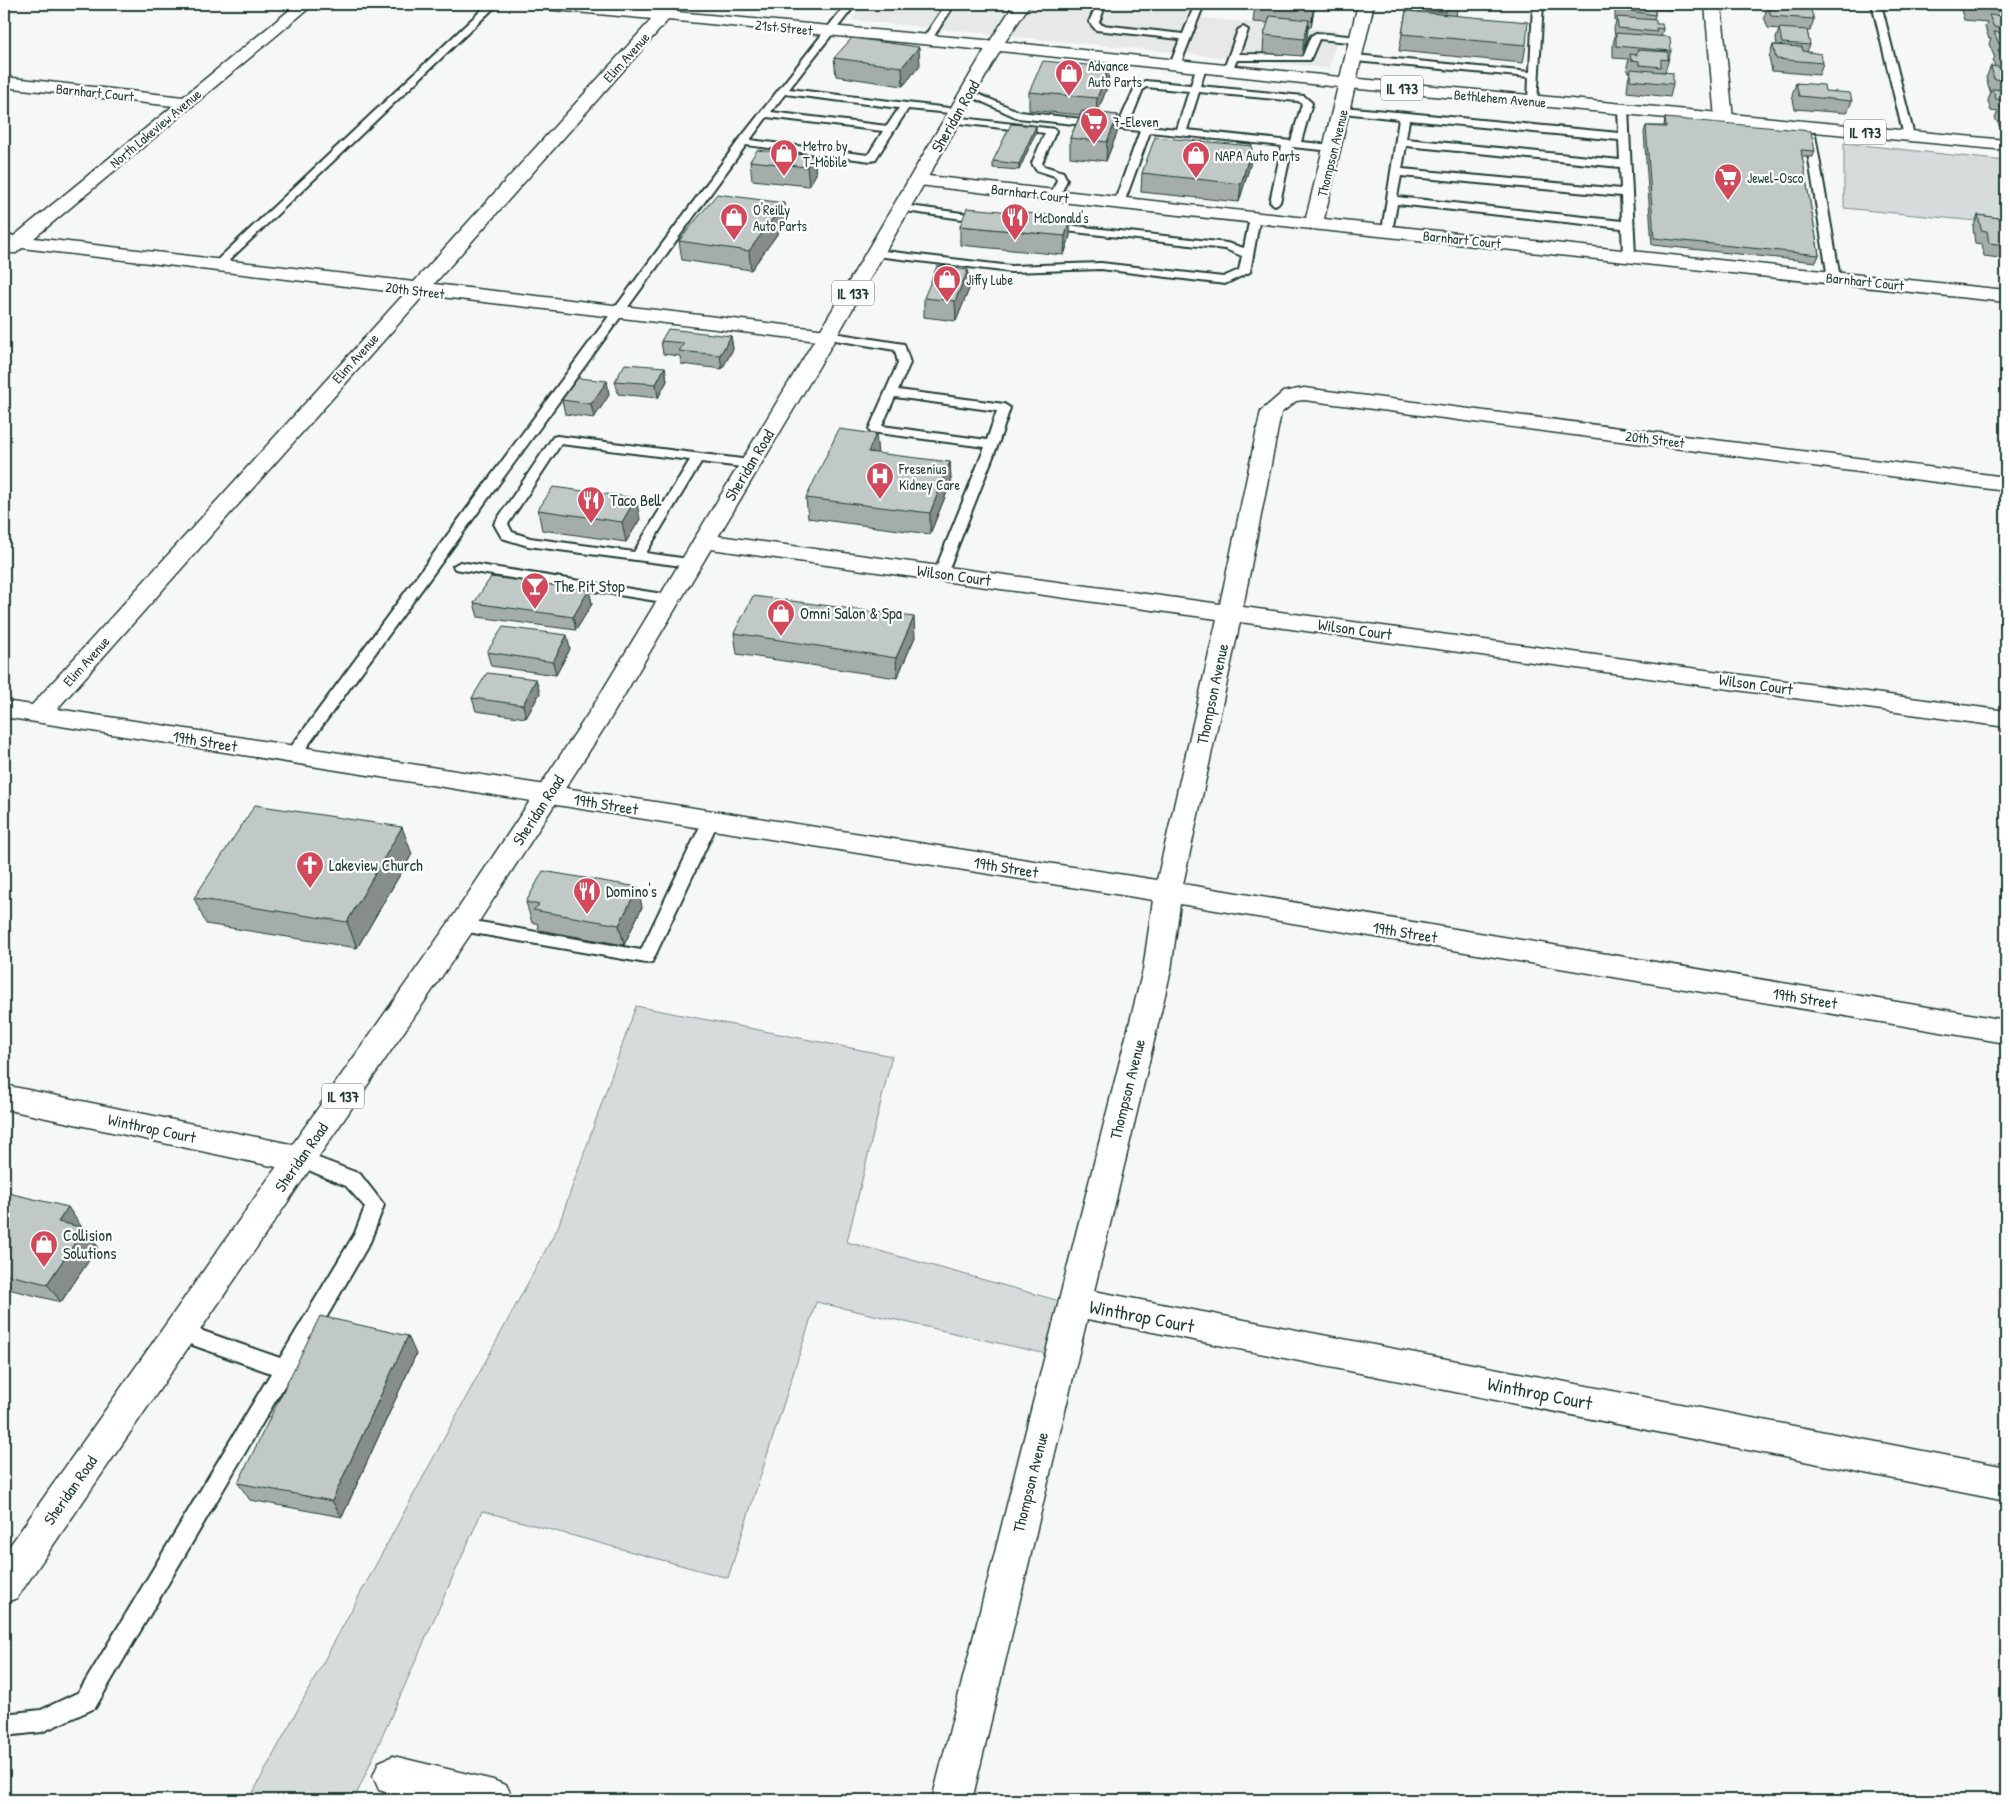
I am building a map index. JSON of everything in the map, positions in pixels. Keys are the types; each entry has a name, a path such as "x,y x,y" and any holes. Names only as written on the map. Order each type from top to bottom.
{"street":[{"name":"North Lakeview Avenue","path":"8,245 306,4"},
{"name":"21st Street","path":"543,4 669,9 830,31 995,46"},
{"name":"Sheridan Road","path":"4,1585 462,925 601,713 828,336 995,46 1022,4"},
{"name":"Thompson Avenue","path":"1314,223 1343,110 1366,4"},
{"path":"1713,4 1724,119"},
{"name":"Elim Avenue","path":"38,714 669,9"},
{"name":"Bethlehem Avenue","path":"995,46 1201,68 1231,64 1349,83 2006,145"},
{"name":"Barnhart Court","path":"4,82 186,102"},
{"name":"Barnhart Court","path":"919,180 1119,203 2006,296"},
{"name":"20th Street","path":"8,245 217,266 828,336"},
{"name":"20th Street","path":"1304,394 2006,484"},
{"name":"Thompson Avenue","path":"952,1800 1157,970 1168,892 1230,612 1271,411 1290,396 1304,394"},
{"name":"Wilson Court","path":"704,541 2006,719"},
{"name":"19th Street","path":"4,709 1168,892 2006,1032"},
{"name":"Winthrop Court","path":"4,1098 300,1159"},
{"name":"Winthrop Court","path":"1074,1302 2006,1484"},
{"path":"393,1776 493,1800"}],"lane":[{"path":"217,266 493,4"},
{"path":"293,755 743,142 852,4"},
{"path":"927,40 950,4"},
{"path":"1102,4 1094,22 1099,28 1187,37"},
{"path":"1176,65 1200,4"},
{"path":"1532,101 1538,4"},
{"path":"1876,4 1909,136"},
{"path":"1243,30 1231,64 1307,58 1316,36 1358,40"},
{"path":"1355,58 1534,75"},
{"path":"1181,132 1201,68"},
{"path":"1123,126 1138,87 1145,84 1300,98 1307,103 1292,144 1275,202"},
{"path":"784,91 905,106 1051,131 1037,163 1040,168 1059,174 1062,180 1055,196"},
{"path":"968,93 1018,115 1333,148"},
{"path":"743,142 871,158 905,106"},
{"path":"1623,109 1629,256"},
{"path":"1343,110 1624,137"},
{"path":"764,114 890,129"},
{"path":"1387,231 1404,117"},
{"path":"1808,127 1834,278"},
{"path":"1119,203 1146,128"},
{"path":"1401,142 1625,164"},
{"path":"1396,172 1627,193"},
{"path":"1393,200 1628,226"},
{"path":"902,208 994,220"},
{"path":"876,253 1011,269 1101,266 1225,281 1244,272 1255,217"},
{"path":"1033,224 1227,246 1248,254"},
{"path":"828,336 900,347 904,364 875,429 992,444"},
{"path":"891,393 1004,408 992,444 941,573"},
{"path":"690,563 528,542 507,536 502,524 557,440 750,464"},
{"path":"638,556 698,458"},
{"path":"460,566 669,599"},
{"path":"462,925 646,957 711,820"},
{"path":"4,1725 42,1721 87,1700 286,1369 363,1236 375,1205 353,1180 300,1159"},
{"path":"180,1332 286,1369"}],"shaded area":[{"path":"862,4 1207,4 1202,18 1339,31 1329,68 852,20"},
{"path":"1844,143 2006,161 2006,224 1844,208"},
{"path":"636,1006 892,1056 847,1242 1060,1301 1047,1354 816,1302 728,1578 482,1511 354,1800 249,1800 558,1227"}],"building":[{"path":"1420,4 1458,4 1458,8 1447,7 1446,12 1425,11 1425,7 1419,6"},
{"path":"1618,4 1655,5 1655,15 1618,9"},
{"path":"1967,4 2006,4 2006,11 1969,8"},
{"path":"1768,5 1810,8 1814,19 1771,16"},
{"path":"1406,11 1528,22 1526,45 1402,34"},
{"path":"1989,15 2006,16 2006,28 1994,27"},
{"path":"1270,16 1309,20 1304,39 1264,35"},
{"path":"1617,17 1656,20 1656,24 1662,24 1663,29 1656,28 1657,32 1618,28"},
{"path":"1779,28 1807,30 1810,45 1782,43"},
{"path":"1994,32 2006,33 2006,45 1999,44"},
{"path":"1616,33 1670,37 1671,51 1616,46"},
{"path":"852,38 919,47 902,67 834,58"},
{"path":"1773,45 1802,47 1803,51 1821,54 1823,63 1776,59"},
{"path":"1998,49 2006,50 2006,62 2002,62"},
{"path":"1637,50 1668,52 1668,60 1661,59 1661,67 1639,65 1639,61 1631,60 1630,54 1637,55"},
{"path":"1043,61 1109,67 1097,98 1029,92"},
{"path":"1991,66 2006,68 2006,80 1994,79"},
{"path":"1631,69 1673,73 1673,84 1630,80"},
{"path":"1796,83 1824,85 1825,91 1850,93 1852,101 1799,96"},
{"path":"1992,89 2006,90 2006,100 1996,99"},
{"path":"2000,106 2006,106 2006,115 2005,115"},
{"path":"1082,111 1118,115 1107,142 1070,138"},
{"name":"Jewel-Osco","path":"1665,118 1811,131 1815,151 1801,150 1819,255 1654,238 1646,126 1666,127"},
{"path":"1011,124 1036,126 1019,164 993,161"},
{"path":"1155,137 1252,146 1241,184 1142,173"},
{"path":"757,150 814,156 807,167 750,161"},
{"path":"717,194 784,203 749,251 679,241"},
{"path":"967,208 1071,217 1065,236 960,226"},
{"path":"1978,215 2006,219 2006,245 1989,243 1987,231 1981,230"},
{"path":"937,266 968,270 955,301 924,298"},
{"path":"668,329 731,336 720,355 679,351 684,343 661,341"},
{"path":"625,364 665,367 656,384 615,381"},
{"path":"578,378 607,381 591,404 562,400"},
{"name":"Fresenius Kidney Care","path":"839,429 876,434 868,452 950,462 930,513 806,498"},
{"path":"553,487 636,498 622,522 538,510"},
{"path":"491,577 589,590 573,617 474,603"},
{"path":"753,596 914,617 896,658 734,633"},
{"path":"503,627 567,635 553,662 487,652"},
{"path":"487,673 536,679 523,705 472,698"},
{"name":"Lakeview Church","path":"255,805 402,827 347,922 194,898"},
{"path":"543,871 638,887 619,925 533,910 539,905 526,902"},
{"name":"Collision Solutions","path":"4,1192 68,1207 58,1222 85,1228 47,1284 4,1274"},
{"path":"320,1316 408,1336 332,1501 238,1483"}],"place":[{"name":"Advance Auto Parts","path":"1069,97"},
{"name":"7-Eleven","path":"1094,145"},
{"name":"Metro by T-Mobile","path":"784,177"},
{"name":"NAPA Auto Parts","path":"1196,179"},
{"name":"Jewel-Osco","path":"1728,201"},
{"name":"O'Reilly Auto Parts","path":"734,241"},
{"name":"McDonald's","path":"1015,241"},
{"name":"Jiffy Lube","path":"947,303"},
{"name":"Fresenius Kidney Care","path":"880,500"},
{"name":"Taco Bell","path":"591,524"},
{"name":"The Pit Stop","path":"535,610"},
{"name":"Omni Salon & Spa","path":"781,637"},
{"name":"Lakeview Church","path":"310,889"},
{"name":"Domino's","path":"587,915"},
{"name":"Collision Solutions","path":"44,1268"}]}
